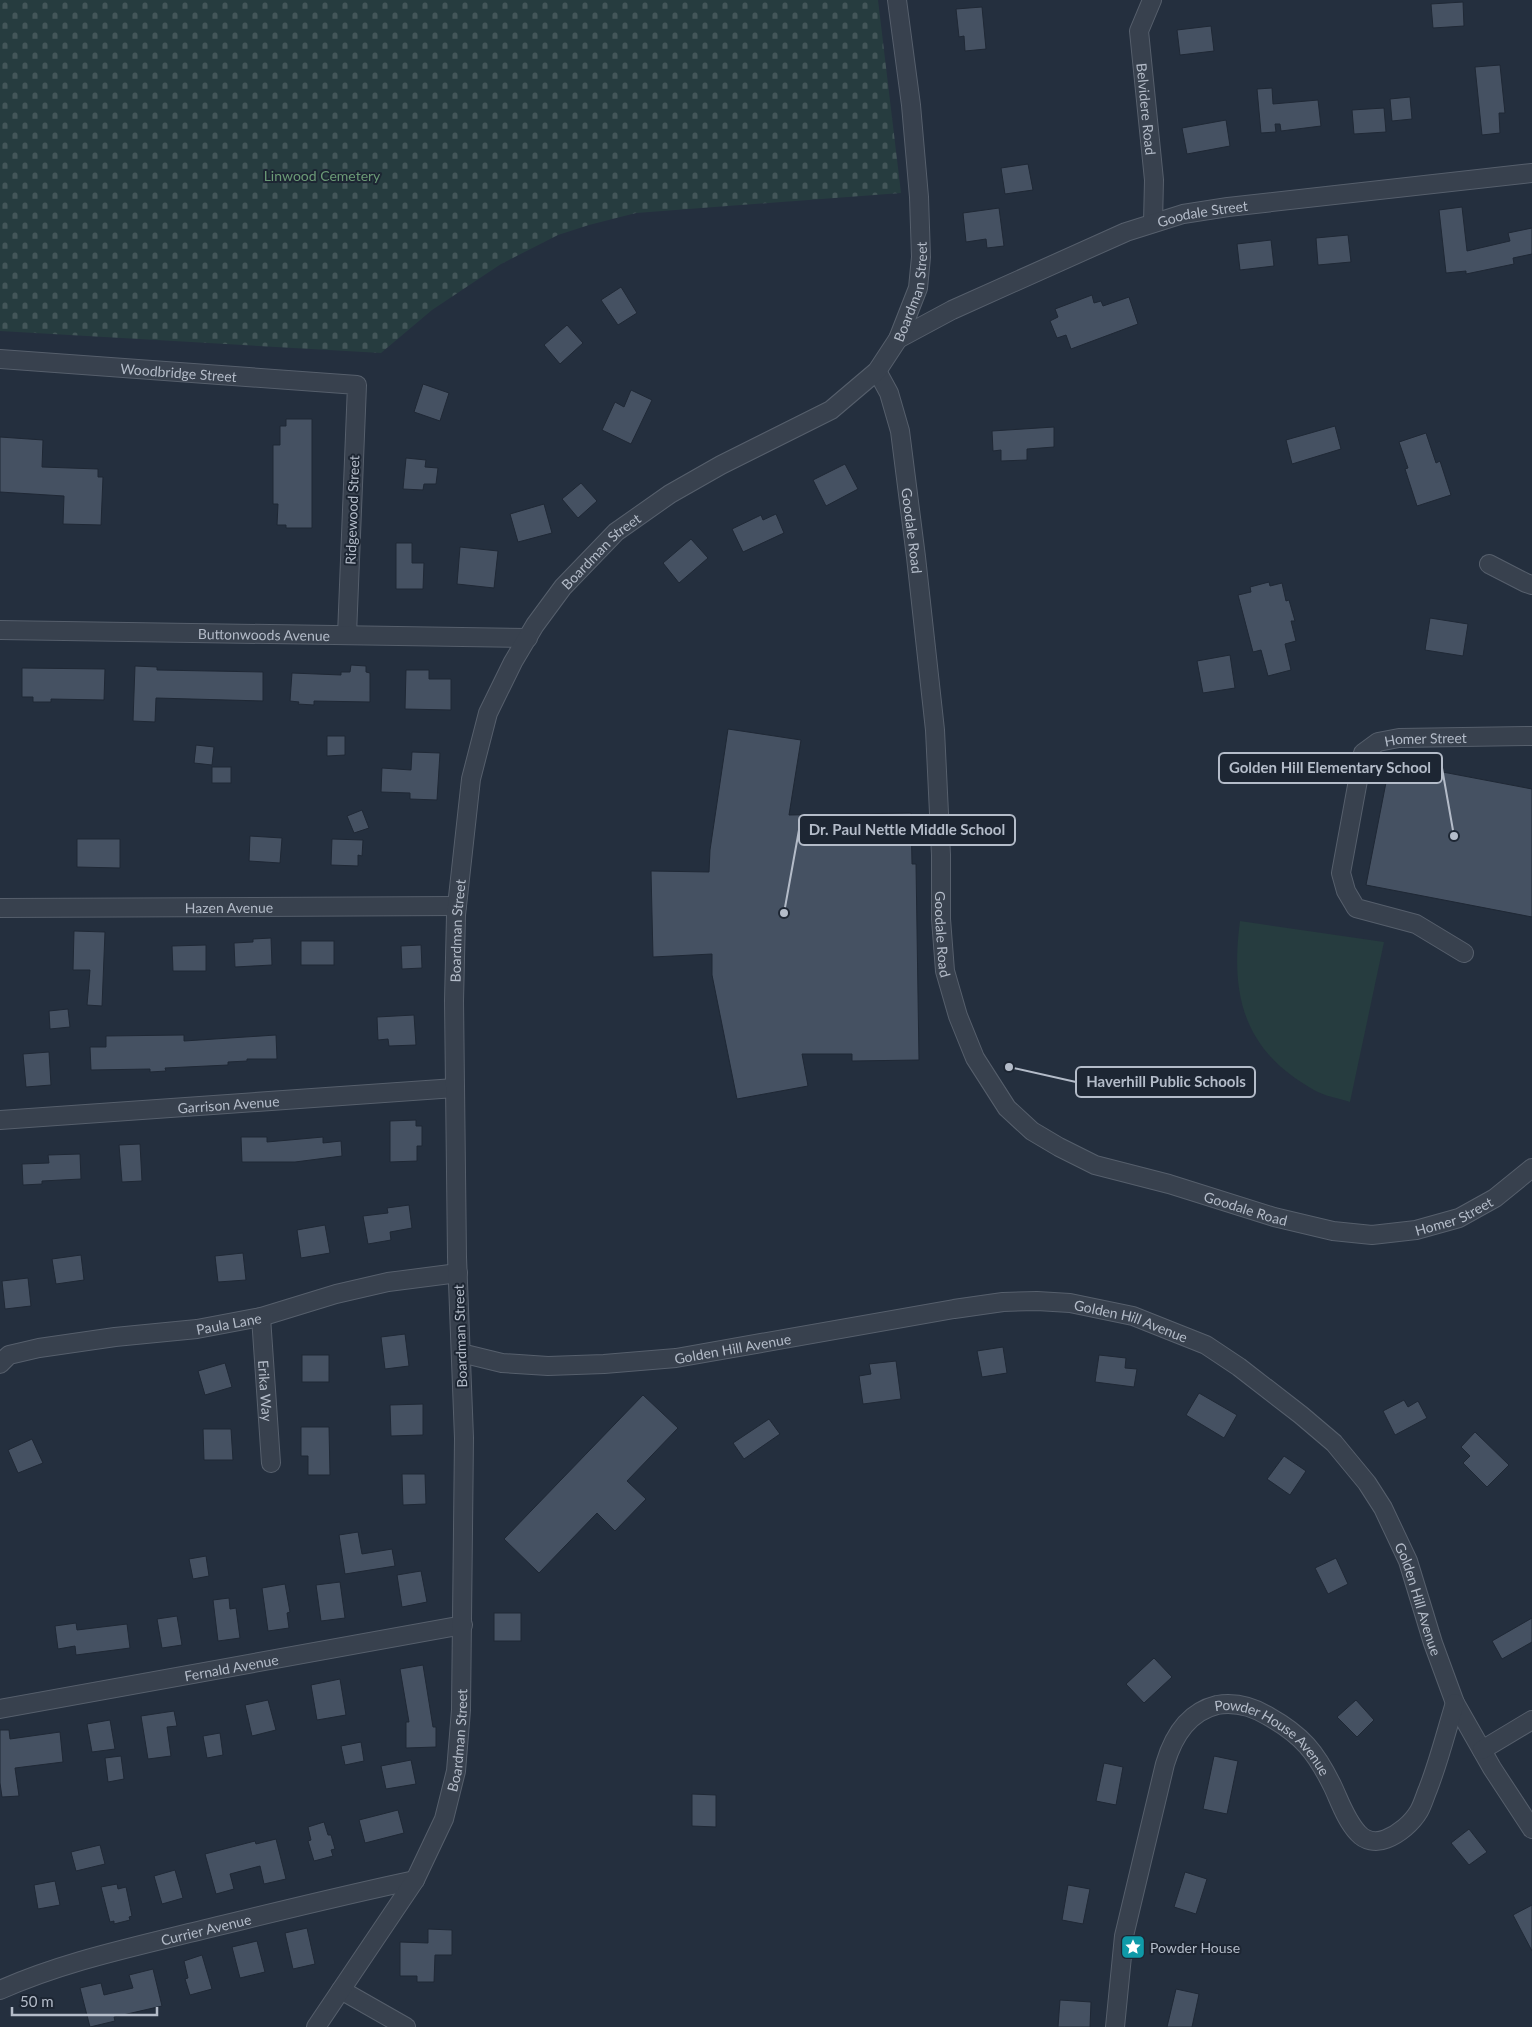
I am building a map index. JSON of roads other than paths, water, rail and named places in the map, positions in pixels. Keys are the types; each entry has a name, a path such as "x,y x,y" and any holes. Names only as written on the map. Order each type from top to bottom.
{"street":[{"name":"Boardman Street","path":"316,2027 415,1880 444,1819 456,1771 461,1710 464,1438 458,1273 454,1001 457,906 471,779 488,713 513,662 563,587 616,532 670,494 720,465 830,410 877,370 898,339 918,288 921,257 919,196 913,123 897,0"},
{"name":"Belvidere Road","path":"1152,0 1139,31 1154,180 1153,223"},
{"name":"Goodale Street","path":"898,339 952,310 1126,232 1182,214 1228,207 1532,173"},
{"name":"Woodbridge Street","path":"0,359 357,384"},
{"name":"Goodale Road","path":"877,370 889,393 900,431 916,557 935,730 941,856 941,919 945,970 958,1016 975,1058 1007,1108 1032,1131 1095,1165 1169,1184 1274,1217 1332,1231 1363,1234"},
{"name":"Ridgewood Street","path":"347,635 357,384"},
{"path":"1489,564 1532,585"},
{"name":"Buttonwoods Avenue","path":"0,630 528,638"},
{"name":"Homer Street","path":"1464,953 1416,924 1356,908 1346,891 1341,873 1363,753 1378,742 1399,738 1532,736"},
{"name":"Hazen Avenue","path":"0,908 457,906"},
{"name":"Garrison Avenue","path":"0,1120 455,1088"},
{"name":"Homer Street","path":"1363,1234 1372,1235 1416,1230 1459,1218 1495,1198 1532,1168"},
{"name":"Paula Lane","path":"0,1364 9,1355 39,1348 114,1337 197,1329 262,1317 336,1294 388,1282 458,1273"},
{"name":"Golden Hill Avenue","path":"461,1353 502,1363 548,1366 676,1358 898,1318 1003,1302 1070,1302 1132,1316 1206,1345 1239,1367 1301,1414 1334,1443 1367,1483 1383,1508 1408,1561 1433,1643 1455,1703 1532,1829"},
{"name":"Erika Way","path":"262,1317 271,1463"},
{"name":"Fernald Avenue","path":"0,1709 463,1625"},
{"name":"Powder House Avenue","path":"1114,2027 1124,1936 1165,1764 1170,1746 1190,1719 1211,1707 1226,1703 1242,1705 1263,1713 1284,1725 1301,1737 1322,1767 1352,1826 1360,1835 1369,1840 1380,1841 1398,1834 1419,1811 1435,1771 1455,1703"},
{"path":"1482,1750 1532,1720"},
{"name":"Currier Avenue","path":"0,1990 32,1976 142,1944 415,1880"},
{"path":"341,1990 406,2027"}],"place":[{"name":"Golden Hill Elementary School","path":"1454,836"},
{"name":"Dr. Paul Nettle Middle School","path":"784,913"},
{"name":"Haverhill Public Schools","path":"1009,1067"},
{"name":"Powder House","path":"1133,1947"}],"park label":[{"name":"Linwood Cemetery","path":"322,175"}]}
